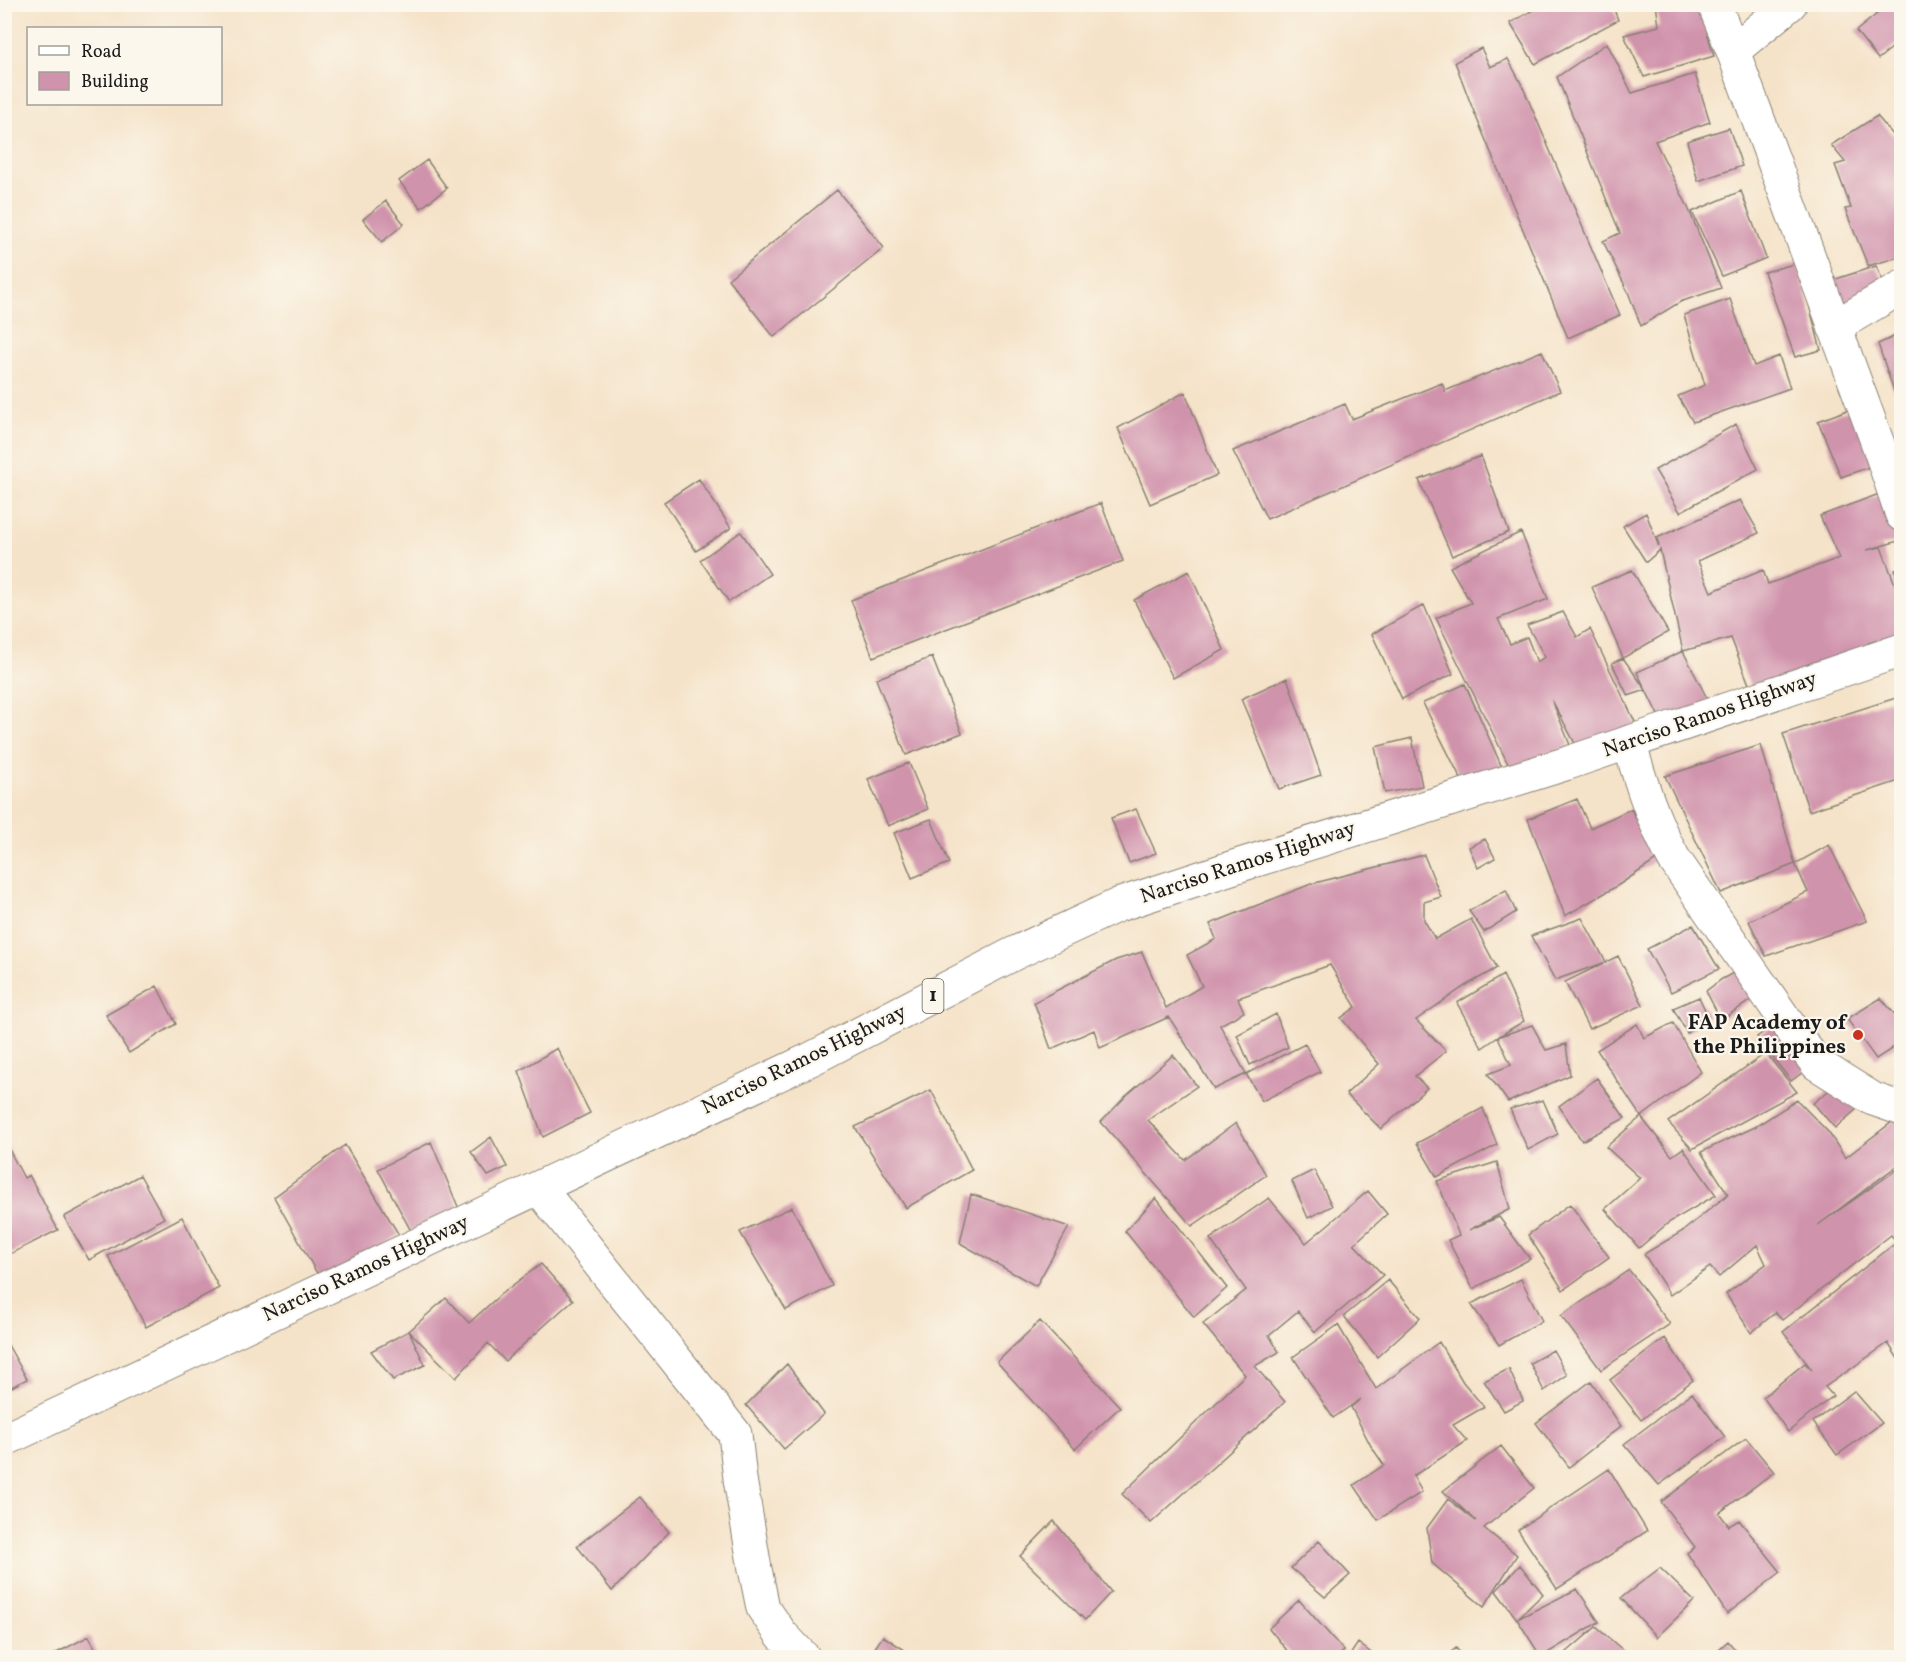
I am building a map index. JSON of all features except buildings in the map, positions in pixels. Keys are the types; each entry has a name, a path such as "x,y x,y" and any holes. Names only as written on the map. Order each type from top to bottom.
{"main road":[{"path":"1714,4 1878,444 1902,515"},
{"path":"1733,51 1790,4"},
{"path":"1834,327 1902,287"},
{"name":"Narciso Ramos Highway","path":"4,1440 813,1058 1014,954 1118,905 1629,742 1902,650"},
{"path":"1629,742 1650,809 1660,834 1674,859 1817,1064 1873,1099 1902,1109"},
{"path":"539,1188 735,1434 740,1479 763,1608 782,1635 804,1658"}],"place":[{"name":"FAP Academy of the Philippines","path":"1858,1035"}]}
